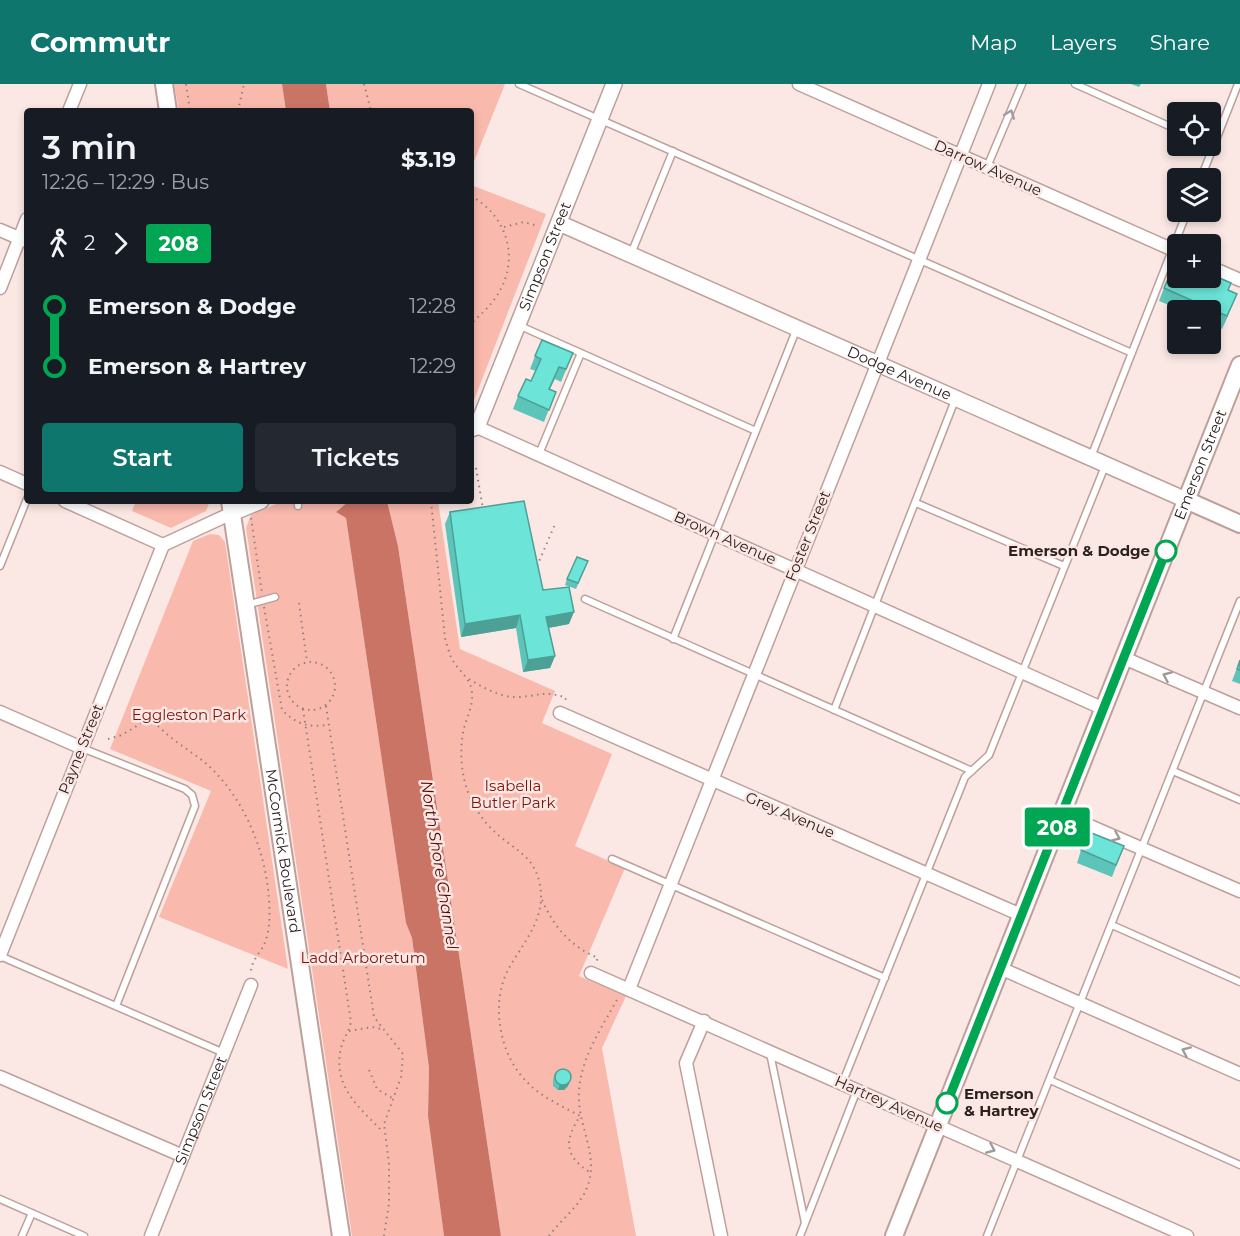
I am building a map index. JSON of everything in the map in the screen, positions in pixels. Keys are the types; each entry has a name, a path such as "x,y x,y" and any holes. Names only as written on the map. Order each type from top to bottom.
{"main road":[{"path":"164,84 168,108"},
{"name":"Emerson Street","path":"894,1236 1240,365"},
{"name":"Dodge Avenue","path":"1186,500 1240,524"},
{"name":"McCormick Boulevard","path":"231,507 341,1236"}],"street":[{"path":"70,108 80,84"},
{"name":"Simpson Street","path":"474,428 518,326 614,84"},
{"name":"Darrow Avenue","path":"799,84 1167,247"},
{"name":"Foster Street","path":"629,989 989,84"},
{"name":"Dodge Avenue","path":"559,223 1186,500"},
{"path":"0,230 23,240 0,288"},
{"path":"1221,272 1240,280"},
{"name":"Brown Avenue","path":"474,428 539,455 1104,709"},
{"path":"0,472 24,483"},
{"path":"72,504 163,545 231,507 246,504"},
{"name":"Payne Street","path":"0,955 163,545"},
{"path":"1124,658 1240,708"},
{"path":"0,712 82,748"},
{"name":"Grey Avenue","path":"560,713 1021,915"},
{"path":"1062,814 1240,891"},
{"path":"1000,968 1240,1074"},
{"name":"Hartrey Avenue","path":"591,973 1186,1236"},
{"name":"Simpson Street","path":"151,1236 251,985"},
{"path":"704,1021 686,1063 721,1236"},
{"path":"0,1077 183,1156"}],"lane":[{"path":"519,84 1132,353"},
{"path":"987,168 1022,84"},
{"path":"1075,84 1167,124"},
{"path":"1221,124 1238,84"},
{"path":"631,255 673,151"},
{"path":"842,1084 965,777 989,755 1064,566 1132,353 1167,270"},
{"path":"518,326 756,431"},
{"path":"673,639 797,328"},
{"path":"539,455 581,353"},
{"path":"834,710 956,398"},
{"path":"916,503 1064,566"},
{"path":"0,566 25,504"},
{"path":"246,605 275,597"},
{"path":"585,599 972,771"},
{"path":"987,1236 1203,692 1237,618 1240,601"},
{"path":"82,748 185,789 192,795 195,806 116,1006"},
{"path":"1173,771 1240,800"},
{"path":"612,859 885,978"},
{"path":"1112,925 1240,982"},
{"path":"0,955 224,1053"},
{"path":"770,1051 805,1223"},
{"path":"1050,1080 1240,1165"},
{"path":"800,1236 857,1090"},
{"path":"0,1199 84,1236"},
{"path":"22,1236 32,1213"}],"path":[{"path":"186,84 190,108"},
{"path":"239,108 244,84"},
{"path":"364,84 370,108"},
{"path":"474,198 495,215 504,227 509,258 505,281 491,304 474,321"},
{"path":"504,227 524,222 538,226"},
{"path":"476,468 485,518"},
{"path":"431,504 445,638 452,659 469,679 504,696 516,698 550,692 566,698 560,713"},
{"path":"251,516 273,669 282,710 294,722 305,727 328,725"},
{"path":"538,575 537,565 556,522"},
{"path":"299,603 307,662"},
{"path":"307,662 323,665 334,676 335,693 326,706 311,711 303,709 291,699 287,684 293,669 307,662"},
{"path":"469,679 472,703 462,744 462,774 474,806 494,832 526,855 535,867 542,900 549,917 566,938 584,952 598,958 591,973"},
{"path":"326,706 374,1017 381,1029 399,1046 403,1054 401,1077 392,1098 383,1132 389,1164 389,1203 384,1236"},
{"path":"303,709 351,1022 341,1046 339,1058 344,1087 357,1108 383,1132"},
{"path":"108,739 122,735 151,717 172,739 210,767 232,793 247,818 261,856 269,900 269,926 265,943 250,968 251,985"},
{"path":"542,900 527,942 503,981 500,1022 507,1050 524,1080 533,1088 580,1116"},
{"path":"549,1236 580,1201 591,1173 591,1158 580,1116 579,1083 591,1049 621,994 629,989"},
{"path":"349,1031 372,1027 381,1029"},
{"path":"369,1070 377,1089 392,1098"},
{"path":"580,1116 570,1132 570,1150 574,1159 591,1173"}],"green space":[{"path":"174,84 282,84 286,108 178,108"},
{"path":"326,84 505,84 474,162 474,108 330,108"},
{"path":"474,186 546,214 474,400"},
{"path":"135,504 209,504 206,511 171,528 132,511"},
{"name":"Ladd Arboretum","path":"276,504 345,504 336,512 346,518 406,923 412,938 429,1068 428,1116 444,1236 352,1236 246,528 251,515"},
{"name":"Isabella Butler Park","path":"388,504 438,504 460,649 555,691 542,723 612,754 575,846 625,868 579,976 626,996 602,1048 636,1236 501,1236 398,546"},
{"name":"Eggleston Park","path":"210,534 219,535 225,542 288,969 159,917 211,791 110,749 193,541"}],"water":[{"path":"282,84 326,84 330,108 286,108"},
{"name":"North Shore Channel","path":"345,504 388,504 398,546 501,1236 444,1236 428,1116 429,1068 412,938 406,923 346,518 336,512"}],"building":[{"path":"1221,279 1231,283 1228,290 1237,294 1227,316 1221,313 1221,300 1191,300 1164,288 1167,281 1167,288 1221,288"},
{"path":"542,340 573,353 566,369 559,367 549,389 556,392 549,410 518,396 526,379 531,381 541,359 535,356"},
{"path":"524,501 543,590 569,587 574,612 546,617 555,656 528,660 520,615 465,624 450,512"},
{"path":"577,557 588,561 578,583 567,579"},
{"path":"1089,832 1124,846 1116,865 1081,850"},
{"path":"563,1069 571,1077 563,1085 555,1077"}],"bus line":[{"name":"208","path":"947,1103 1166,551"}],"place":[{"name":"Emerson & Dodge","path":"1166,551"},
{"name":"Emerson & Hartrey","path":"947,1103"}]}
